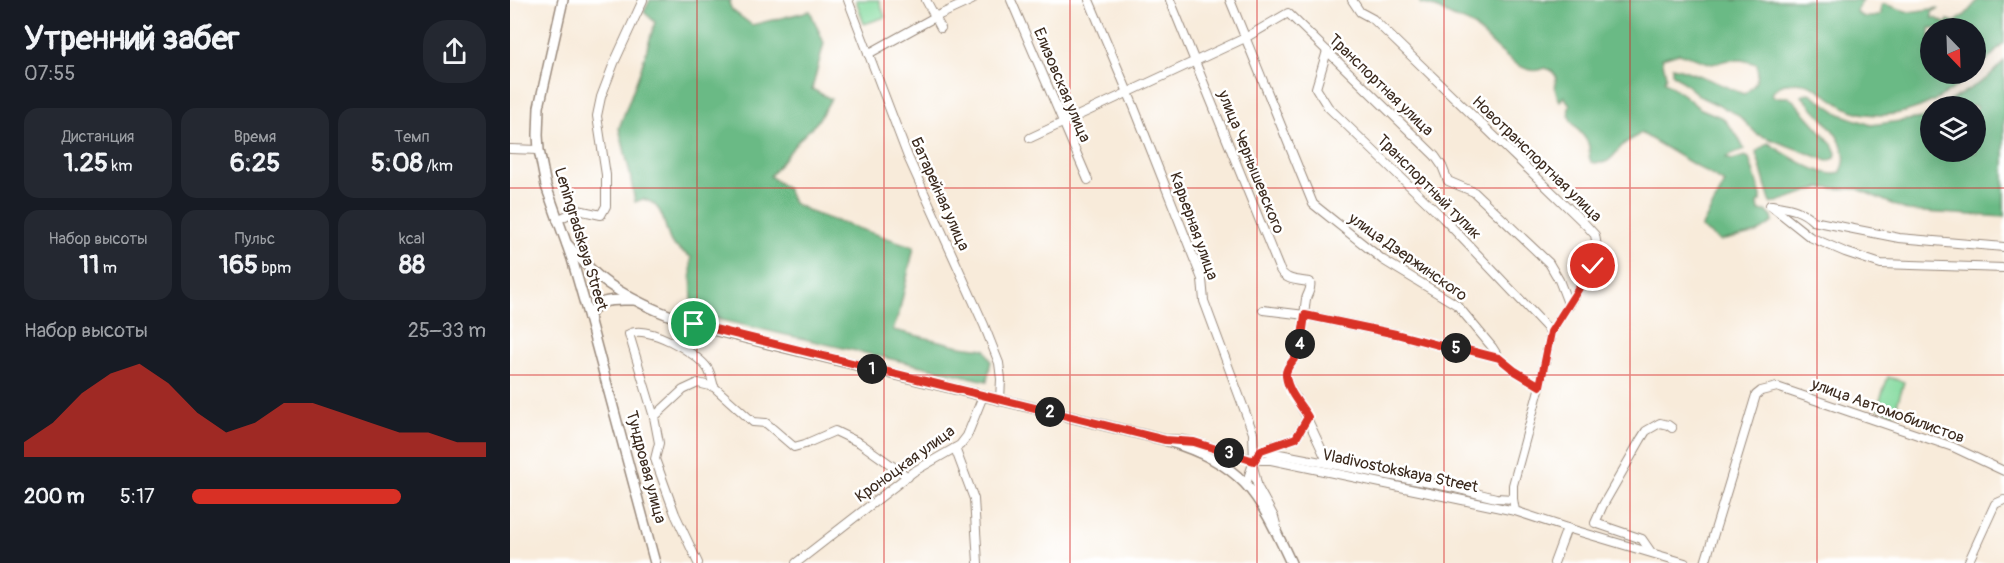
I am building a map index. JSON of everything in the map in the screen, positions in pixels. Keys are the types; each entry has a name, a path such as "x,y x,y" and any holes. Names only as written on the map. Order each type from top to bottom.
{"main road":[{"name":"Leningradskaya Street","path":"563,0 539,107 539,150 546,186 567,244 606,379"},
{"name":"Vladivostokskaya Street","path":"567,244 606,282 634,300 676,319 1165,440"},
{"path":"579,283 584,273 591,272 597,275"},
{"path":"589,318 592,310 598,304 610,300 634,300"},
{"name":"Тундровая улица","path":"606,379 655,561"},
{"path":"1165,440 1214,458 1246,484 1264,508 1291,563"}],"street":[{"path":"557,220 578,210 601,214 606,206 606,175 597,116 601,96 643,0"},
{"name":"Батарейная улица","path":"848,0 908,157 999,363 1000,400"},
{"path":"926,0 941,28"},
{"path":"868,54 934,17 972,0"},
{"name":"Елизовская улица","path":"1011,0 1088,180"},
{"name":"Карьерная улица","path":"1089,0 1202,279 1204,301 1254,433 1254,463 1258,488 1274,517 1278,535"},
{"name":"улица Чернышевского","path":"1170,0 1279,268 1287,278 1310,282 1305,315"},
{"name":"улица Дзержинского","path":"1230,0 1313,204 1383,260 1457,305 1499,358 1540,386"},
{"name":"Новотранспортная улица","path":"1352,0 1360,12 1373,18 1593,231 1598,247 1593,266 1551,332 1540,386 1514,484 1515,511"},
{"name":"Транспортная улица","path":"1030,138 1245,38 1288,13 1435,156 1448,181 1474,192 1549,263 1559,280 1569,306"},
{"name":"Транспортный тупик","path":"1327,51 1316,88 1328,107 1443,218 1551,332"},
{"path":"510,149 539,150"},
{"path":"2004,247 1891,236 1813,221 1797,209 1770,205 1810,237 1881,264 2004,268"},
{"path":"1263,310 1305,315 1499,358"},
{"path":"1305,315 1297,355 1287,368 1286,376 1299,406 1304,409 1308,417 1328,463"},
{"path":"698,563 675,514 655,459 659,443 654,417 629,335 639,331 655,334 682,346 707,367 714,387"},
{"path":"654,417 690,386 698,383 714,387 753,422 766,423 794,447 835,431 860,443 908,477"},
{"name":"улица Автомобилистов","path":"1705,563 1756,395 1761,390 1777,387 1953,447 2004,471"},
{"name":"Кроноцкая улица","path":"796,563 908,477 956,448 967,436 983,396"},
{"path":"1254,463 1261,450 1296,438 1308,417"},
{"path":"1650,552 1642,539 1595,523 1646,431 1660,423 1668,424 1672,428"},
{"name":"Vladivostokskaya Street","path":"1165,440 1194,442 1254,463 1271,460 1515,511 1685,563"},
{"path":"956,448 974,500 978,563"},
{"path":"1261,450 1496,498 1513,499"},
{"name":"Карьерная улица","path":"1246,484 1254,463"},
{"path":"1968,563 1995,504 2004,500"},
{"path":"1554,563 1567,528"}],"green space":[{"path":"650,0 731,0 729,3 732,10 752,25 810,11 824,43 812,89 831,99 817,122 798,141 770,176 787,189 793,203 815,214 914,247 893,330 960,346 985,349 991,361 987,381 717,319 692,307 691,257 671,242 656,206 643,199 635,202 619,128 641,69 655,22 644,12"},
{"path":"856,0 879,0 885,17 864,24"},
{"path":"1419,0 1862,0 1856,11 1864,17 1881,15 1881,6 1884,4 1909,12 1939,8 1932,12 1932,18 1920,18 1920,84 1960,84 1941,96 1920,96 1920,107 1883,115 1855,111 1804,83 1795,82 1777,88 1772,94 1774,97 1788,97 1794,101 1832,144 1836,153 1835,158 1828,161 1757,134 1737,114 1701,97 1672,73 1672,67 1681,69 1744,94 1752,88 1756,81 1757,64 1742,60 1728,60 1712,64 1679,53 1662,58 1666,76 1664,81 1699,108 1723,118 1738,137 1744,149 1726,158 1732,160 1745,156 1749,158 1761,196 1761,201 1758,203 1759,211 1766,211 1772,217 1773,222 1757,233 1720,241 1701,228 1725,183 1641,133 1624,144 1611,159 1603,163 1591,162 1588,143 1571,121 1570,105 1564,96 1560,101 1555,88 1556,76 1551,70 1526,69 1516,64 1472,25 1421,4"},
{"path":"1978,0 2004,0 2004,43 1986,62 1986,18 1960,18"},
{"path":"2004,61 2004,217 1908,211 1858,189 1819,188 1771,204 1756,152 1768,143 1803,164 1823,172 1840,173 1844,163 1844,152 1840,142 1826,122 1802,96 1803,94 1810,93 1840,114 1871,125 1920,118 1920,162 1986,162 1986,96 1958,96 1978,84 1986,84 1986,79"},
{"path":"1888,377 1904,382 1894,414 1877,408"}],"route":[{"path":"694,324 1165,440 1194,442 1254,461 1261,450 1296,438 1308,417 1304,409 1299,406 1286,376 1287,368 1297,355 1305,315 1499,358 1506,365 1540,386 1551,332 1593,266"}]}
